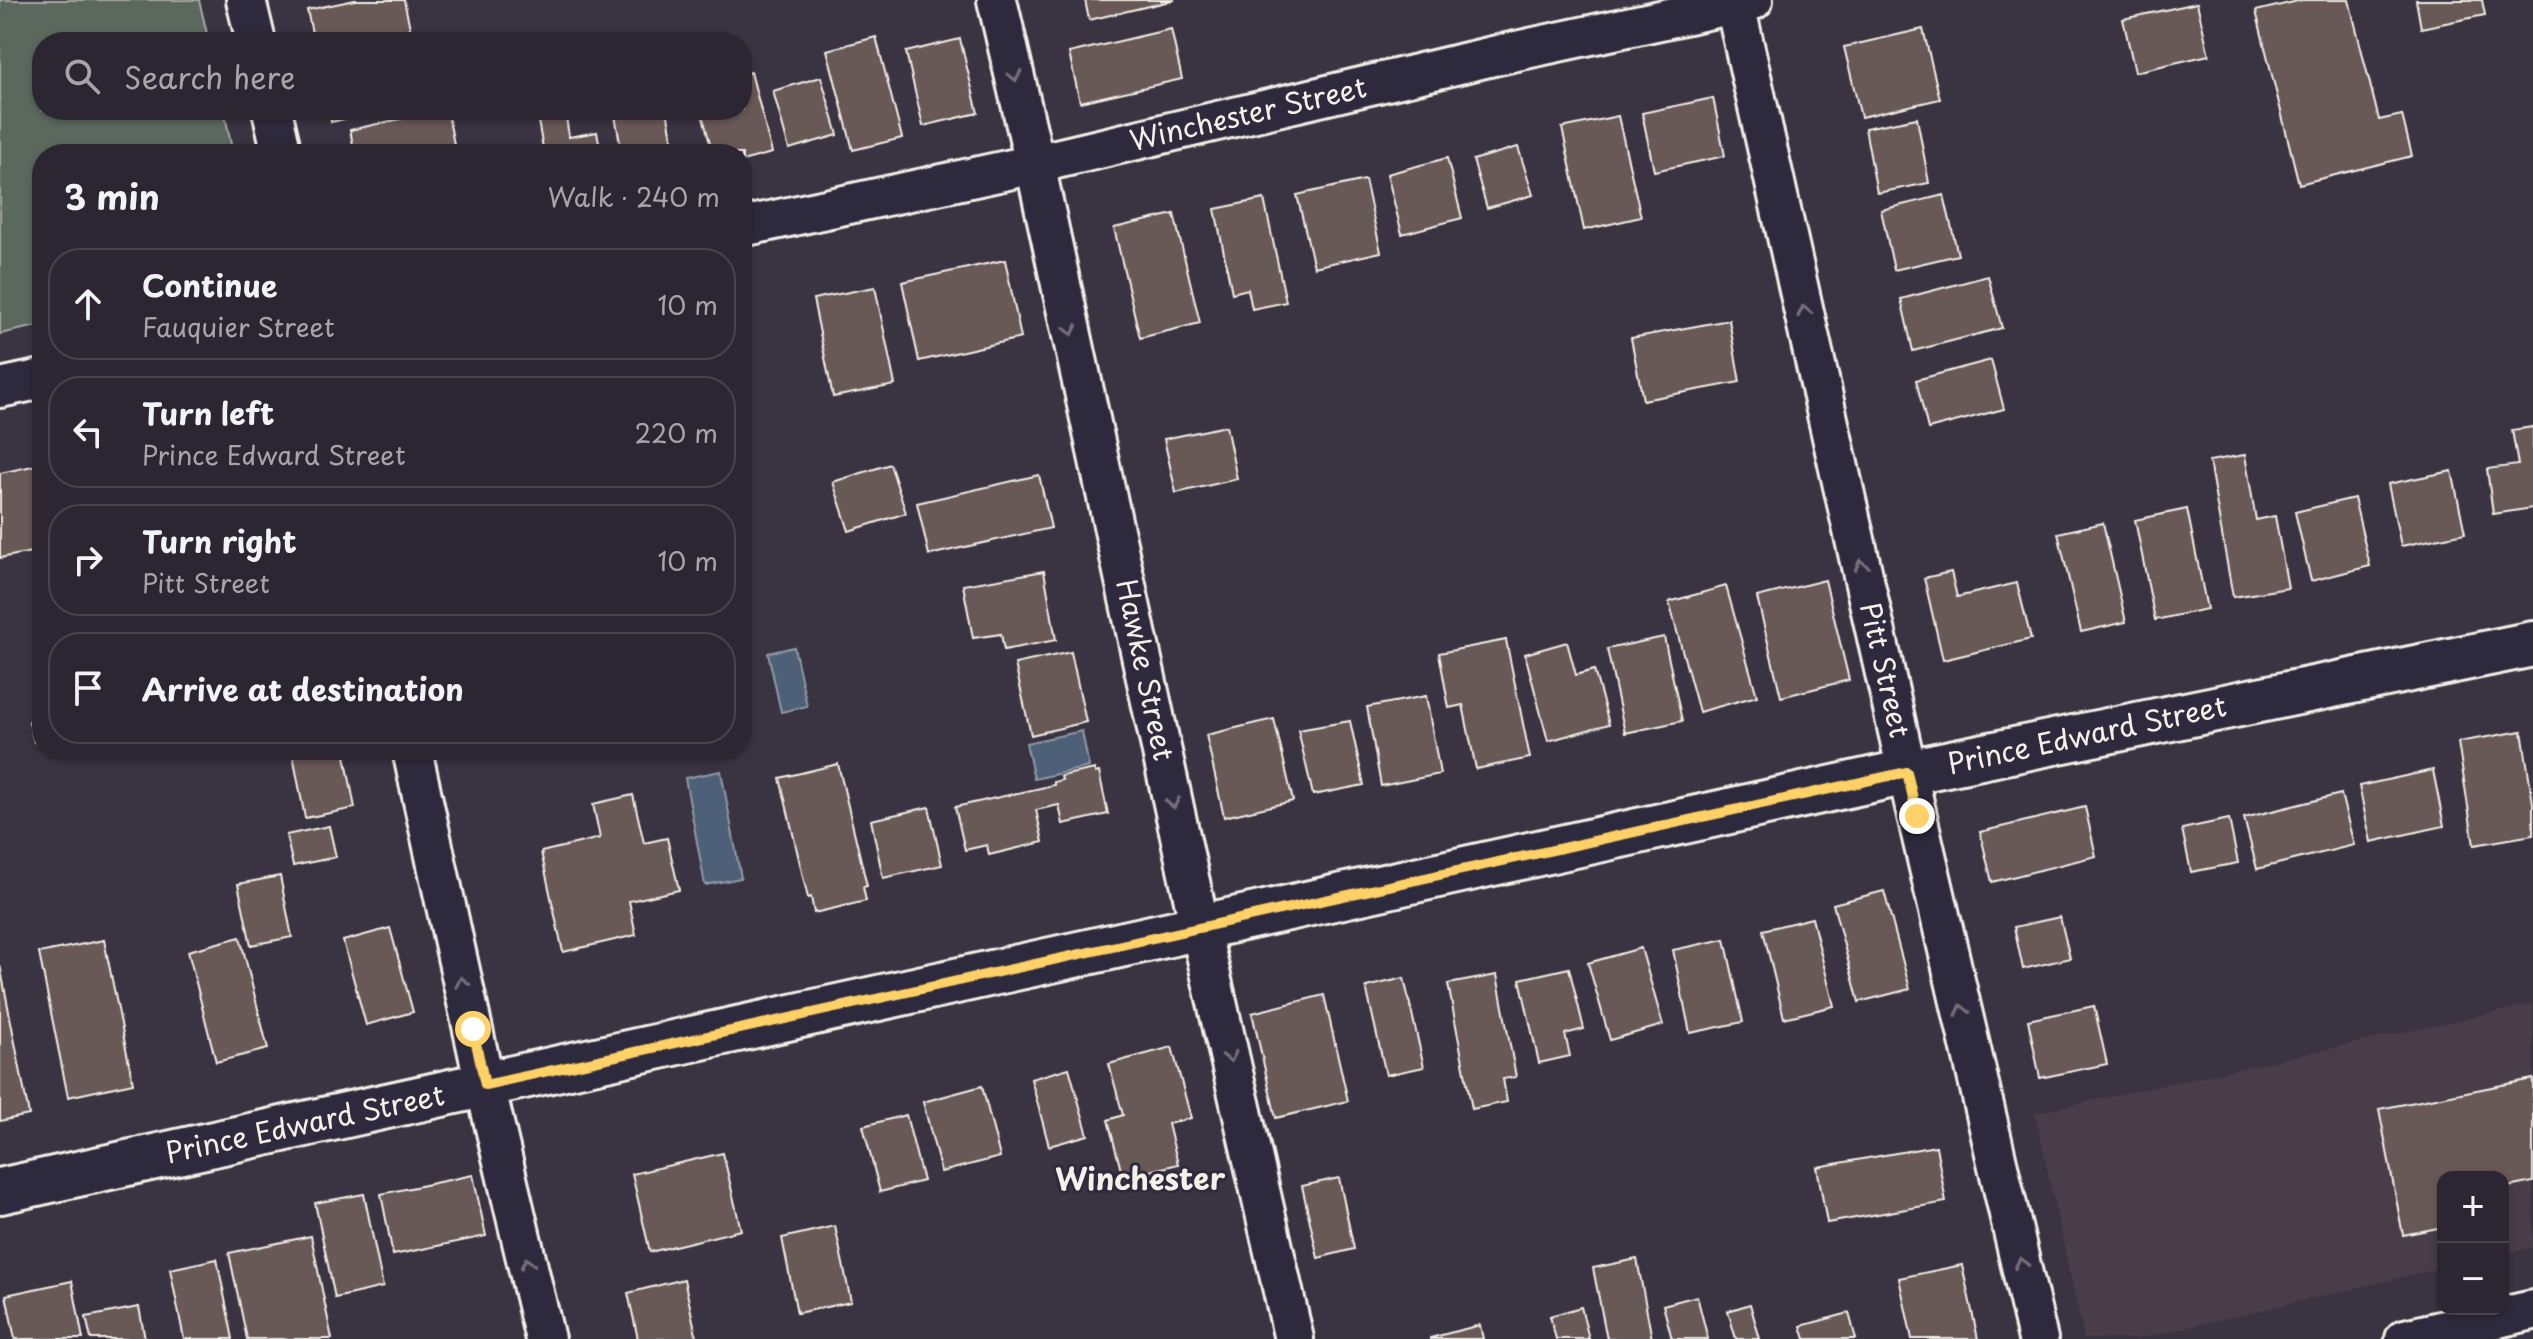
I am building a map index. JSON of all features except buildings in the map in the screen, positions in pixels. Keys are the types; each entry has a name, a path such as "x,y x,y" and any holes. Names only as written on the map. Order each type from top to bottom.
{"street":[{"path":"246,0 254,32"},
{"name":"Hawke Street","path":"997,0 1200,928 1294,1339"},
{"name":"Winchester Street","path":"752,225 1035,164 1741,1"},
{"name":"Pitt Street","path":"1741,1 1907,772 2038,1339"},
{"path":"274,120 280,144"},
{"path":"0,388 32,381"},
{"name":"Prince Edward Street","path":"0,1191 1907,772 2533,644"},
{"path":"414,760 485,1085 545,1339"},
{"path":"2405,1339 2533,1310"}],"shaded area":[{"path":"2533,1004 2533,1247 2509,1253 2509,1171 2437,1171 2437,1269 2137,1339 2084,1339 2035,1113"}],"green space":[{"path":"0,0 199,0 207,32 32,32 32,120 226,120 231,144 32,144 32,327 0,334"}],"water":[{"path":"794,647 807,706 781,712 768,653"},
{"path":"1082,731 1089,767 1034,779 1026,743"},
{"path":"721,771 741,878 705,885 685,778"}],"district":[{"name":"Winchester","path":"1140,1180"}],"route":[{"path":"473,1029 485,1085 1907,772 1917,816"}]}
